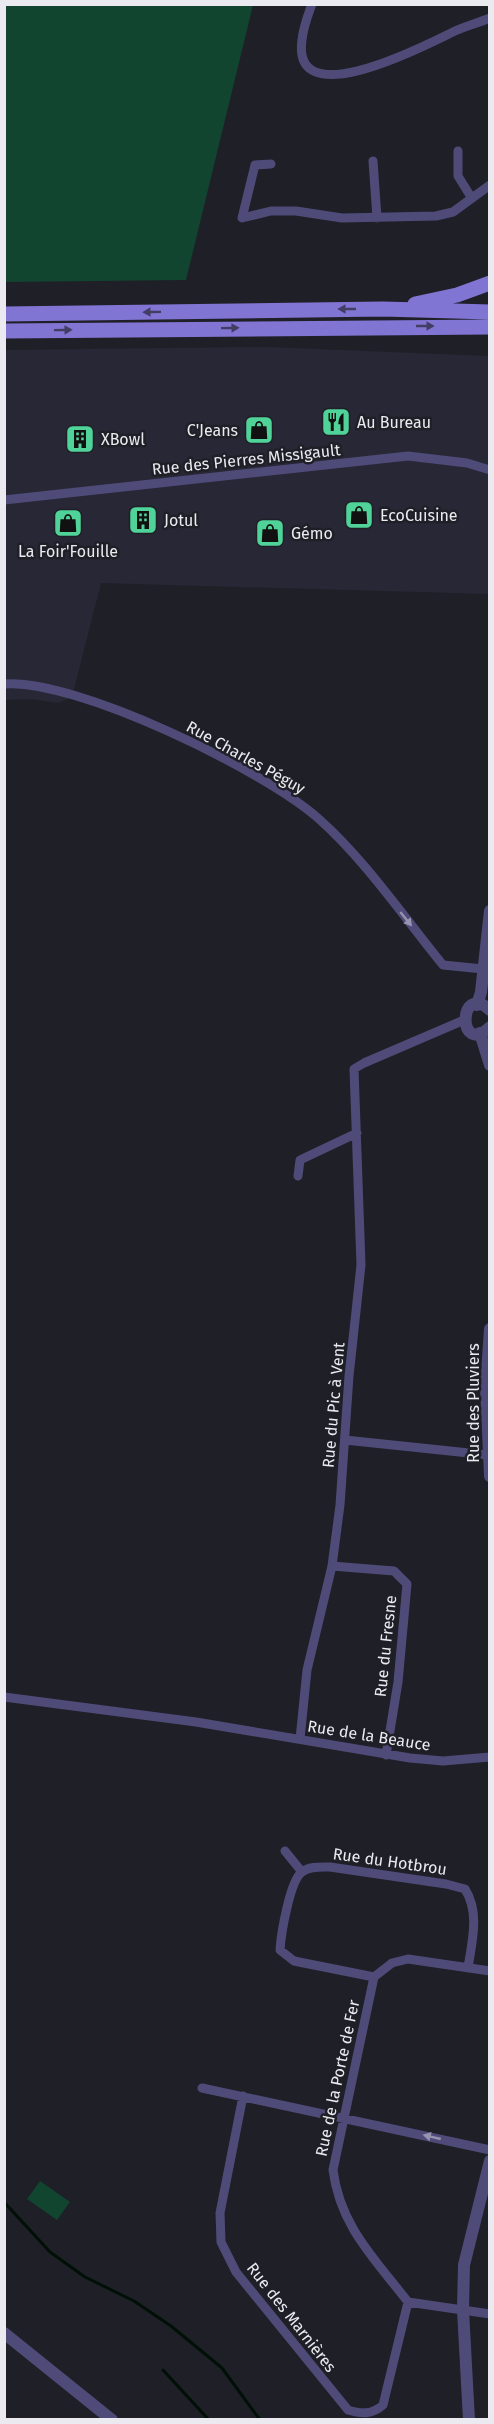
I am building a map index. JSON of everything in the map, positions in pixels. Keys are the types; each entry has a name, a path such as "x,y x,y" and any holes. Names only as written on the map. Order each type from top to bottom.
{"main road":[{"path":"383,309 458,295 489,283"},
{"path":"4,314 383,309 489,312"},
{"path":"4,331 489,327"}],"street":[{"path":"312,4 301,41 303,57 318,72 337,74 380,65 489,18"},
{"path":"458,151 458,176 471,197"},
{"path":"374,161 377,218"},
{"path":"271,164 255,165 242,218 271,211 296,211 342,218 436,216 453,212 489,185"},
{"name":"Rue des Pierres Missigault","path":"4,500 408,456 457,461 489,470"},
{"name":"Rue Charles Péguy","path":"4,684 45,686 80,696 196,744 297,800 321,820 369,874 443,965 483,969"},
{"path":"489,910 477,1005 466,1012 464,1020 467,1029 486,1030 489,1065"},
{"path":"477,1005 489,1010"},
{"name":"Rue du Pic à Vent","path":"300,1740 308,1670 332,1566 361,1265 354,1069 464,1020"},
{"path":"298,1176 300,1160 357,1133"},
{"name":"Rue des Pluviers","path":"489,1329 489,1476"},
{"path":"345,1440 488,1455"},
{"name":"Rue du Fresne","path":"332,1566 394,1571 407,1584 398,1682 386,1755"},
{"name":"Rue de la Beauce","path":"4,1696 245,1730 386,1755 443,1761 489,1757"},
{"path":"285,1851 302,1872 294,1882 280,1950 294,1961 374,1977 392,1963 408,1959 489,1971"},
{"name":"Rue du Hotbrou","path":"302,1872 317,1867 330,1868 446,1884 465,1889 472,1900 474,1924 468,1968"},
{"name":"Rue de la Porte de Fer","path":"374,1977 333,2170 336,2195 347,2222 408,2302"},
{"path":"202,2088 489,2150"},
{"name":"Rue des Marnières","path":"243,2097 220,2213 221,2242 236,2271 348,2410 361,2414 384,2405 408,2302"},
{"path":"469,2420 463,2310 465,2265 489,2161"},
{"path":"408,2302 489,2314"},
{"path":"4,2333 112,2420"}],"shaded area":[{"path":"266,347 489,356 489,594 101,583 72,697 58,703 32,699 5,700 5,350"}],"green space":[{"path":"4,5 253,5 186,280 5,282"},
{"path":"40,2181 70,2202 57,2220 27,2199"}],"waterway":[{"path":"4,2202 50,2252 85,2277 134,2301 171,2326 222,2368 260,2420"},
{"path":"163,2370 209,2420"}],"place":[{"name":"Au Bureau","path":"336,422"},
{"name":"C'Jeans","path":"259,430"},
{"name":"XBowl","path":"80,439"},
{"name":"EcoCuisine","path":"359,515"},
{"name":"Jotul","path":"143,520"},
{"name":"La Foir'Fouille","path":"68,523"},
{"name":"Gémo","path":"270,533"}]}
